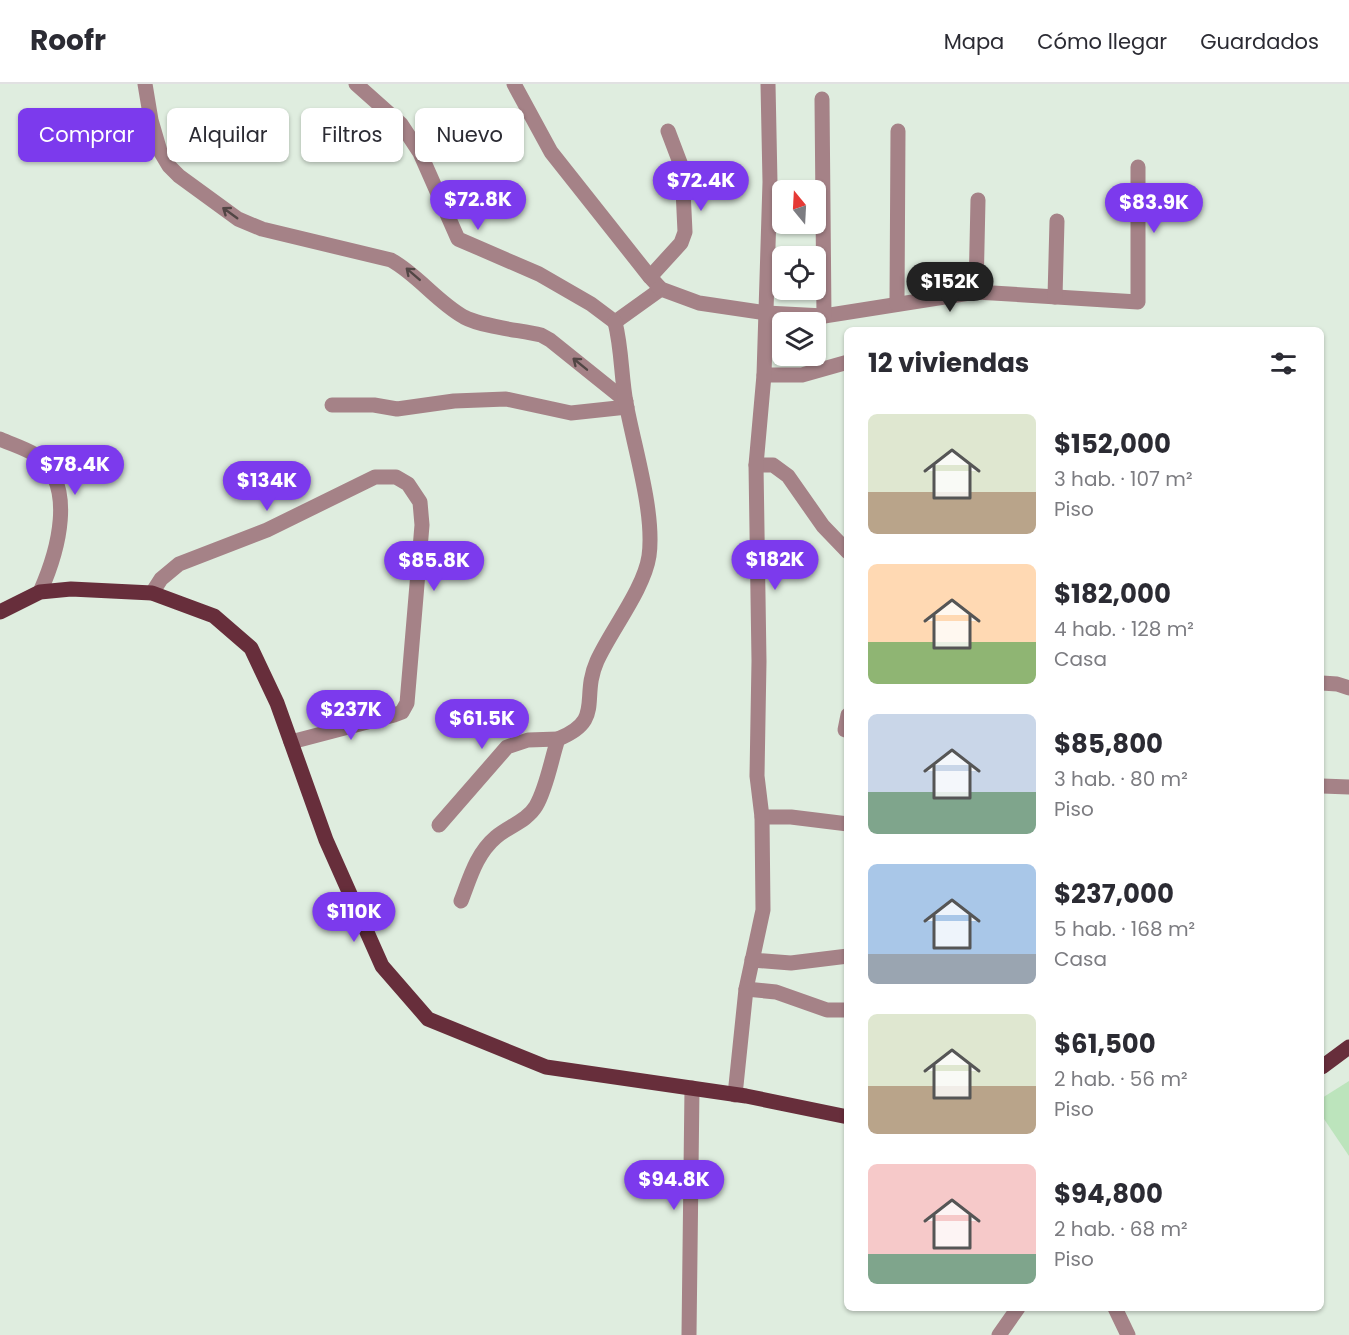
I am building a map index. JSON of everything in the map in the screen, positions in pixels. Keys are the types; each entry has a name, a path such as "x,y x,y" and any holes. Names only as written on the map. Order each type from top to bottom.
{"main road":[{"path":"0,612 40,592 71,589 152,593 214,616 251,648 291,742 326,840 382,966 428,1019 546,1066 735,1095 844,1116"},
{"path":"1324,1066 1349,1047"}],"street":[{"path":"145,84 151,120 160,151 170,166 179,176 238,219 262,229 391,260 406,268 456,312 468,319 541,335 550,340 626,404"},
{"path":"356,84 401,124 420,153 458,239 539,274 591,304 615,322 623,354 626,404 648,516 649,557 633,595 597,661 586,720 576,732 558,739 528,740 507,747 439,825"},
{"path":"514,84 550,152 661,289 699,303 772,313"},
{"path":"735,1095 746,988 763,910 762,817 757,776 759,661 756,465 764,375 766,313 770,182 768,84"},
{"path":"822,99 824,312"},
{"path":"650,277 681,243 685,232 682,168 668,131"},
{"path":"897,304 898,131"},
{"path":"826,316 976,292 1138,302 1138,167"},
{"path":"976,292 978,200"},
{"path":"1055,297 1057,221"},
{"path":"615,322 661,289"},
{"path":"764,375 802,375 844,363"},
{"path":"332,405 374,405 397,409 454,401 506,399 571,414 626,404"},
{"path":"0,439 36,454 55,477 62,514 54,560 40,592"},
{"path":"756,465 772,465 788,476 824,526 844,548"},
{"path":"152,593 161,579 179,564 276,526 365,480 390,476 408,484 420,502 422,525 407,703 402,712 394,715 291,742"},
{"path":"1324,683 1349,688"},
{"path":"461,901 476,861 485,849 497,837 529,814 537,804 558,739"},
{"path":"1324,786 1349,787"},
{"path":"762,817 791,817 844,824"},
{"path":"752,960 791,963 844,956"},
{"path":"746,988 776,992 817,1008 844,1010"},
{"path":"689,1335 692,1088"},
{"path":"999,1335 1016,1311"},
{"path":"1116,1311 1128,1335"}],"green space":[{"path":"1349,1081 1349,1156 1324,1119 1324,1097"}]}
